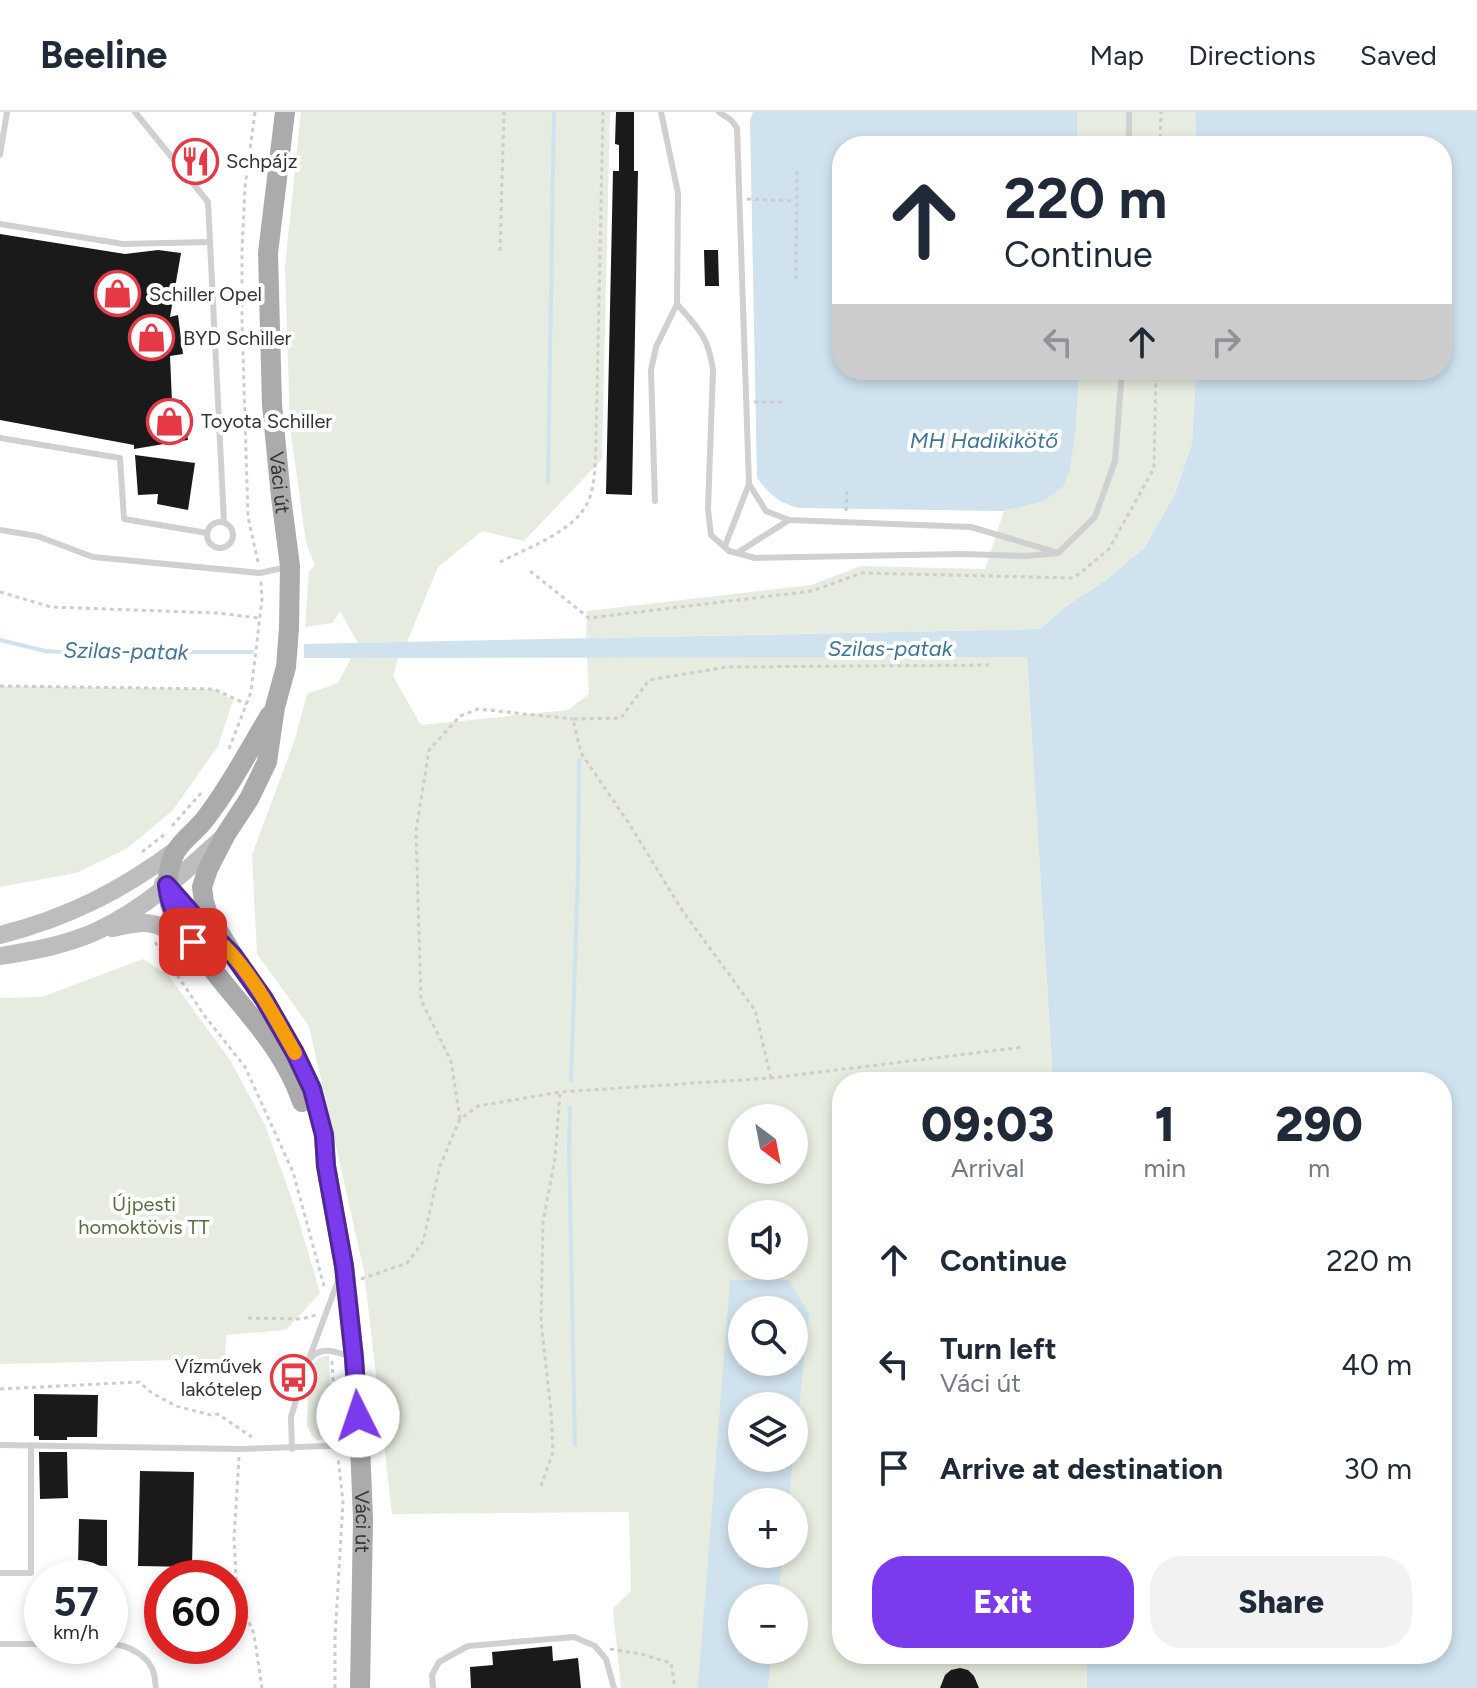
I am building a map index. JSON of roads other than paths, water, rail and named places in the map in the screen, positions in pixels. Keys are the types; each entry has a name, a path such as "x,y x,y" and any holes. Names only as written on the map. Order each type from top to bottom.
{"main road":[{"name":"Váci út","path":"285,112 268,253 272,405 290,566 286,667 275,707 267,762 249,799 226,834 202,887 208,914 295,1053 312,1089 324,1135 354,1358 360,1445 363,1519 360,1688"},
{"name":"Váci út","path":"275,707 204,821 176,850 167,885 169,904 208,965 246,1008 280,1056 300,1094 326,1166"},
{"path":"97,931 146,902 226,834"},
{"path":"0,935 44,923 87,905 132,881 176,850"},
{"path":"132,881 167,885 233,955"},
{"path":"0,956 40,950 97,931 143,923 181,938 208,965"}],"lane":[{"path":"0,155 7,112"},
{"path":"135,112 208,202 224,522"},
{"path":"655,501 651,370 656,347 677,304 678,193 661,112"},
{"path":"719,112 737,128 749,484 725,546"},
{"path":"1129,112 1129,136"},
{"path":"0,224 123,244 210,242"},
{"path":"677,304 703,332 713,370 708,509 711,535 729,551 755,558 962,554 1026,556 1058,553 1095,517 1115,461 1121,380"},
{"path":"0,438 120,458 124,519 207,533"},
{"path":"749,484 766,511 789,520 971,527 1058,553"},
{"path":"737,553 789,520"},
{"path":"224,522 231,528 233,537 225,547 220,548 209,542 207,533 213,523 224,522"},
{"path":"0,530 37,536 93,557 260,573 290,566"},
{"path":"292,1449 291,1417 328,1307 344,1275"},
{"path":"307,1364 314,1354 332,1350 354,1358"},
{"path":"0,1445 292,1449 360,1445"},
{"path":"0,1573 31,1573 31,1445"},
{"path":"433,1688 432,1675 439,1662 468,1646 574,1637 595,1646 606,1659 614,1688"},
{"path":"0,1644 24,1644"},
{"path":"128,1648 138,1652 154,1670 156,1688"}],"water":[{"name":"MH Hadikikötő","path":"753,112 1077,112 1077,136 832,136 832,380 1078,380 1076,428 1070,469 1063,487 1042,502 1004,511 800,508 781,501 761,484 757,478 750,120"},
{"path":"1195,112 1477,112 1477,1688 1087,1688 1087,1664 1452,1664 1452,1072 1052,1072 1027,657 304,658 304,644 1040,629 1145,547 1175,494 1192,443 1195,380 1452,380 1452,136 1196,136"},
{"path":"730,1280 789,1280 798,1296 729,1296"},
{"path":"728,1306 728,1376 802,1376 801,1392 728,1392 728,1472 792,1472 790,1488 728,1488 728,1568 781,1568 780,1584 728,1584 728,1664 771,1664 768,1688 698,1688"}],"waterway":[{"path":"548,482 554,112"},
{"name":"Szilas-patak","path":"0,640 60,652 252,652"},
{"path":"571,1081 579,760"},
{"path":"570,1108 575,1445"}],"place":[{"name":"Schpájz","path":"195,161"},
{"name":"Schiller Opel","path":"118,294"},
{"name":"BYD Schiller","path":"152,338"},
{"name":"Toyota Schiller","path":"170,421"},
{"name":"Vízművek lakótelep","path":"293,1377"}],"park label":[{"name":"Újpesti homoktövis TT","path":"144,1216"}]}
